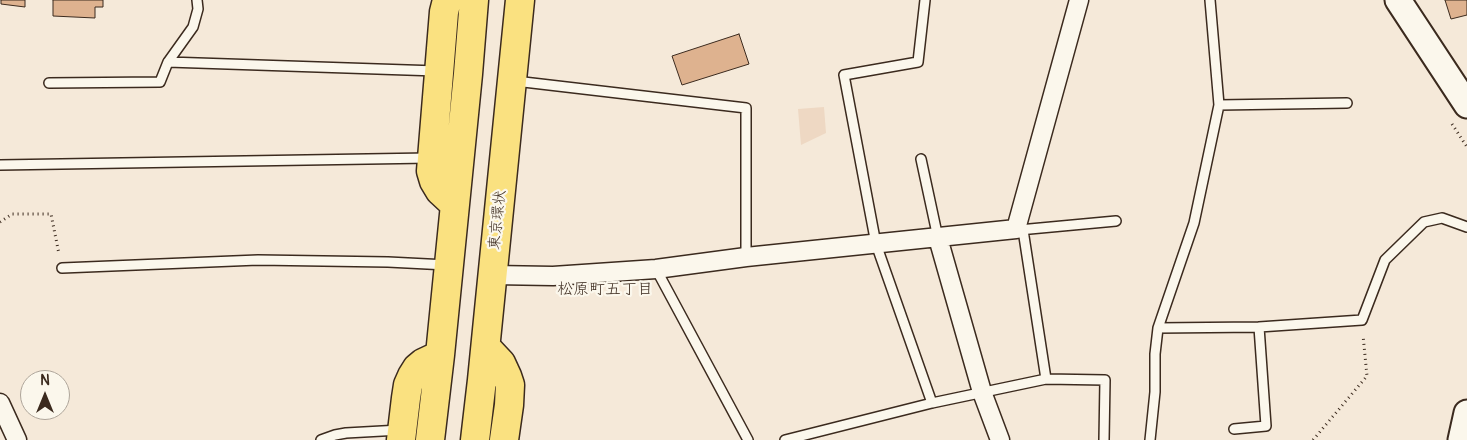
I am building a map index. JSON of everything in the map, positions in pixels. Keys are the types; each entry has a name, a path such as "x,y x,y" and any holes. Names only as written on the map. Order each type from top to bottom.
{"highway":[{"path":"447,0 444,12 431,171 434,181 440,190 454,204"},
{"path":"430,440 474,0"},
{"name":"東京環状","path":"475,440 520,0"},
{"path":"486,346 501,363 510,386 504,440"},
{"path":"402,435 408,385 412,376 417,368 440,355"}],"street":[{"path":"493,275 553,276 656,270 746,257 1019,230 1079,0"},
{"path":"1398,0 1467,105"},
{"path":"938,238 982,392 1000,440"},
{"path":"0,403 17,440"},
{"path":"1461,440 1467,413"}],"lane":[{"path":"48,83 160,82 168,62 194,27 198,10 197,0"},
{"path":"925,0 918,62 844,75 876,244 932,403"},
{"path":"1150,440 1155,392 1155,354 1158,328 1194,223 1219,105 1210,0"},
{"path":"168,62 439,72"},
{"path":"512,81 746,108 746,257"},
{"path":"1219,105 1347,103"},
{"path":"0,165 432,158"},
{"path":"921,158 938,238"},
{"path":"1158,328 1260,328 1362,320 1385,260 1424,222 1442,218 1467,227"},
{"path":"1046,379 1019,230 1116,221"},
{"path":"62,268 258,260 449,265"},
{"path":"656,270 748,440"},
{"path":"1234,429 1266,426 1260,328"},
{"path":"785,440 932,403 1046,379 1105,380 1104,440"},
{"path":"321,440 346,433 376,431 402,435"}],"path":[{"path":"0,222 12,214 51,214 62,268"},
{"path":"1313,440 1367,376 1362,320"}],"shaded area":[{"path":"824,107 826,133 801,145 798,109"}],"building":[{"path":"1,0 25,0 25,7 1,4"},
{"path":"53,0 103,0 103,7 95,7 95,18 53,16"},
{"path":"1445,0 1467,0 1467,15 1451,19"},
{"path":"739,34 749,64 682,85 672,56"}],"district":[{"name":"松原町五丁目","path":"605,290"}]}
